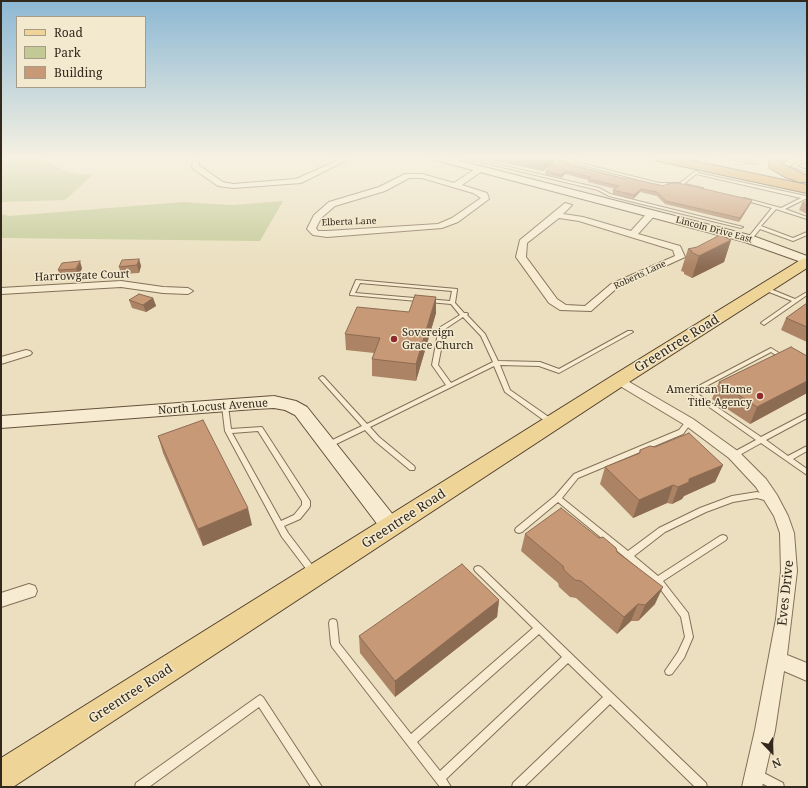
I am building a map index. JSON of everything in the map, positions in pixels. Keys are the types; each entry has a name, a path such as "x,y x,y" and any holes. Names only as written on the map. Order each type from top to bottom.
{"main road":[{"name":"Greentree Road","path":"1,776 619,380 766,289 807,261"}],"street":[{"name":"Elberta Lane","path":"366,194 332,204 320,213 311,229 316,233 328,234 425,228 446,225 485,199 486,197 481,194"},
{"name":"Lincoln Drive East","path":"591,194 652,213 749,239 807,261"},
{"path":"557,215 568,205"},
{"path":"633,234 652,213"},
{"name":"Roberts Lane","path":"557,215 573,217 677,248 680,257 614,286 587,309 564,308 553,301 521,257 523,242 557,215"},
{"name":"Harrowgate Court","path":"1,291 121,284 163,290 188,291"},
{"path":"1,361 26,353"},
{"name":"Eves Drive","path":"619,380 689,422 734,455 756,478 772,499 781,516 787,533 789,552 786,598 777,659 754,780"},
{"name":"North Locust Avenue","path":"1,422 274,402 290,405 301,411 391,527"},
{"path":"1,600 29,590"},
{"path":"777,659 807,672"}],"lane":[{"path":"782,209 806,195"},
{"path":"740,198 782,209 807,218"},
{"path":"610,199 741,227"},
{"path":"749,239 775,207"},
{"path":"796,214 802,211"},
{"path":"759,227 791,239 798,239 807,233"},
{"path":"452,303 455,290 358,281 352,294 452,303 465,314 483,335 496,363 506,392 552,423"},
{"path":"766,289 795,301"},
{"path":"764,323 807,292"},
{"path":"450,386 435,366 442,328 465,314"},
{"path":"328,446 496,363 540,364 559,371 630,332"},
{"path":"789,361 770,350 691,392 807,472"},
{"path":"322,378 378,439 412,468"},
{"path":"225,406 228,431 280,525 316,575"},
{"path":"734,455 807,415"},
{"path":"520,530 558,498 576,476 681,432 689,422"},
{"path":"228,431 260,429 306,501 306,506 297,517 280,525"},
{"path":"788,459 807,448"},
{"path":"628,556 662,530 703,510 738,498 757,495 772,499"},
{"path":"558,498 658,580 685,616 689,637 681,655 669,671"},
{"path":"658,580 723,538"},
{"path":"478,569 702,787"},
{"path":"333,623 335,644 446,787"},
{"path":"411,741 539,628"},
{"path":"440,778 568,657"},
{"path":"517,787 610,697"},
{"path":"140,787 260,700 317,787"},
{"path":"754,780 780,787"}],"green space":[{"path":"1,194 72,194 65,200 1,202"},
{"path":"283,201 260,241 1,238 1,214 9,216 183,202 232,205"}],"building":[{"path":"659,194 725,194 752,200 740,218 666,201"},
{"path":"806,201 807,205 802,203"},
{"path":"720,235 731,240 699,256 688,249 697,247"},
{"path":"139,259 137,265 119,267 122,260"},
{"path":"80,261 76,269 58,270 62,263"},
{"path":"139,294 153,298 143,305 129,300"},
{"path":"415,295 436,297 416,364 372,359 380,338 345,334 357,307 409,312"},
{"path":"807,303 807,327 786,318"},
{"path":"791,347 807,356 807,381 757,407 719,382"},
{"path":"203,420 248,508 198,529 158,436"},
{"path":"689,433 723,465 689,479 689,482 678,487 673,485 639,500 605,467 640,453 640,450 650,446 655,447"},
{"path":"561,508 599,538 603,537 616,548 617,552 663,587 645,605 638,604 624,617 581,581 575,580 564,570 563,566 525,534"},
{"path":"462,564 499,600 395,681 359,636"}],"place":[{"name":"Sovereign Grace Church","path":"394,339"},
{"name":"American Home Title Agency","path":"760,396"}]}
